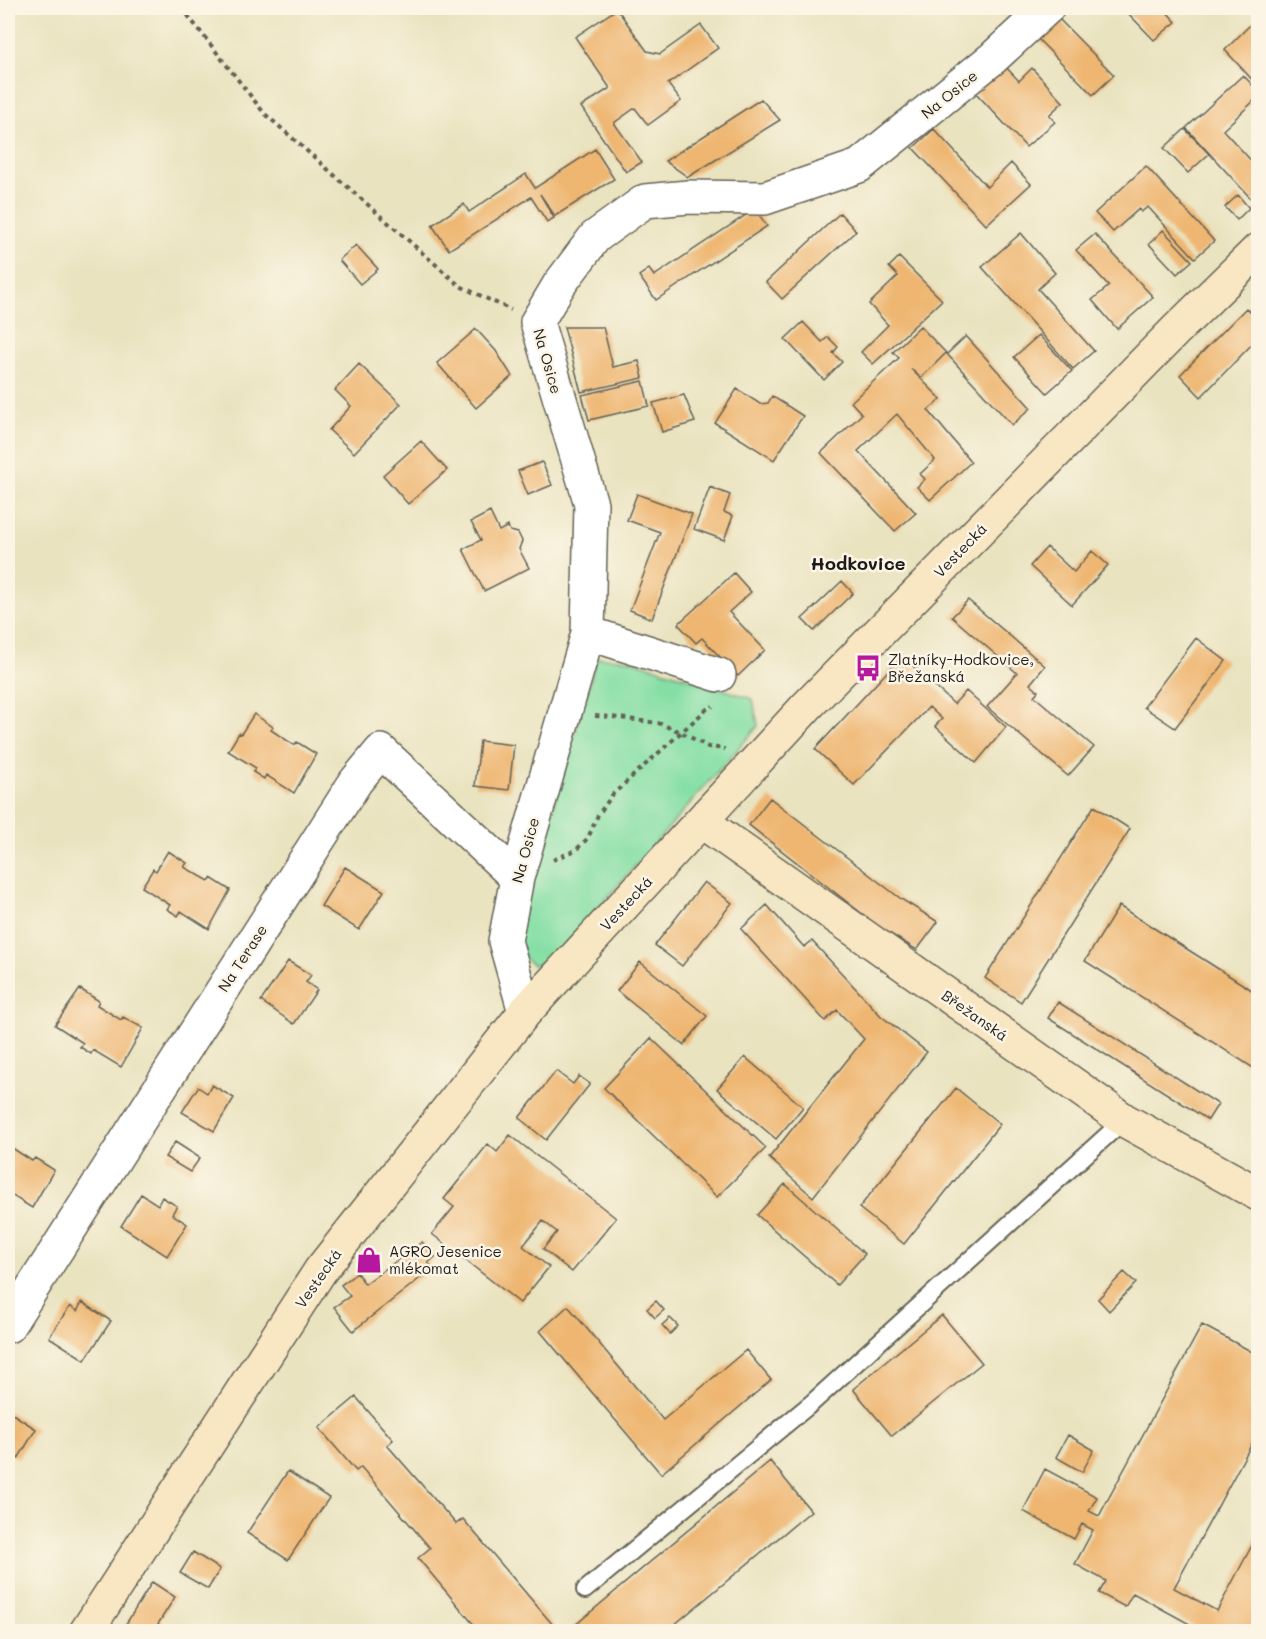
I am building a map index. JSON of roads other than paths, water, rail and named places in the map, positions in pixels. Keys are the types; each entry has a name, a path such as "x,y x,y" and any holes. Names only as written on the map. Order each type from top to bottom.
{"street":[{"name":"Na Osice","path":"525,1012 505,941 519,869 588,633 591,504 537,321 559,285 595,237 645,201 688,196 765,198 859,166 993,58 1047,8"},
{"name":"Vestecká","path":"86,1632 320,1271 525,1012 763,753 1176,330 1258,250"},
{"path":"588,633 717,690"},
{"name":"Na Terase","path":"8,1326 356,781 381,751 519,869"},
{"name":"Břežanská","path":"701,821 1124,1120 1258,1194"}],"lane":[{"path":"585,1590 813,1402 1124,1120"}],"place":[{"name":"Zlatníky-Hodkovice, Břežanská","path":"868,668"},
{"name":"AGRO Jesenice mlékomat","path":"369,1260"}],"district":[{"name":"Hodkovice","path":"858,563"}]}
